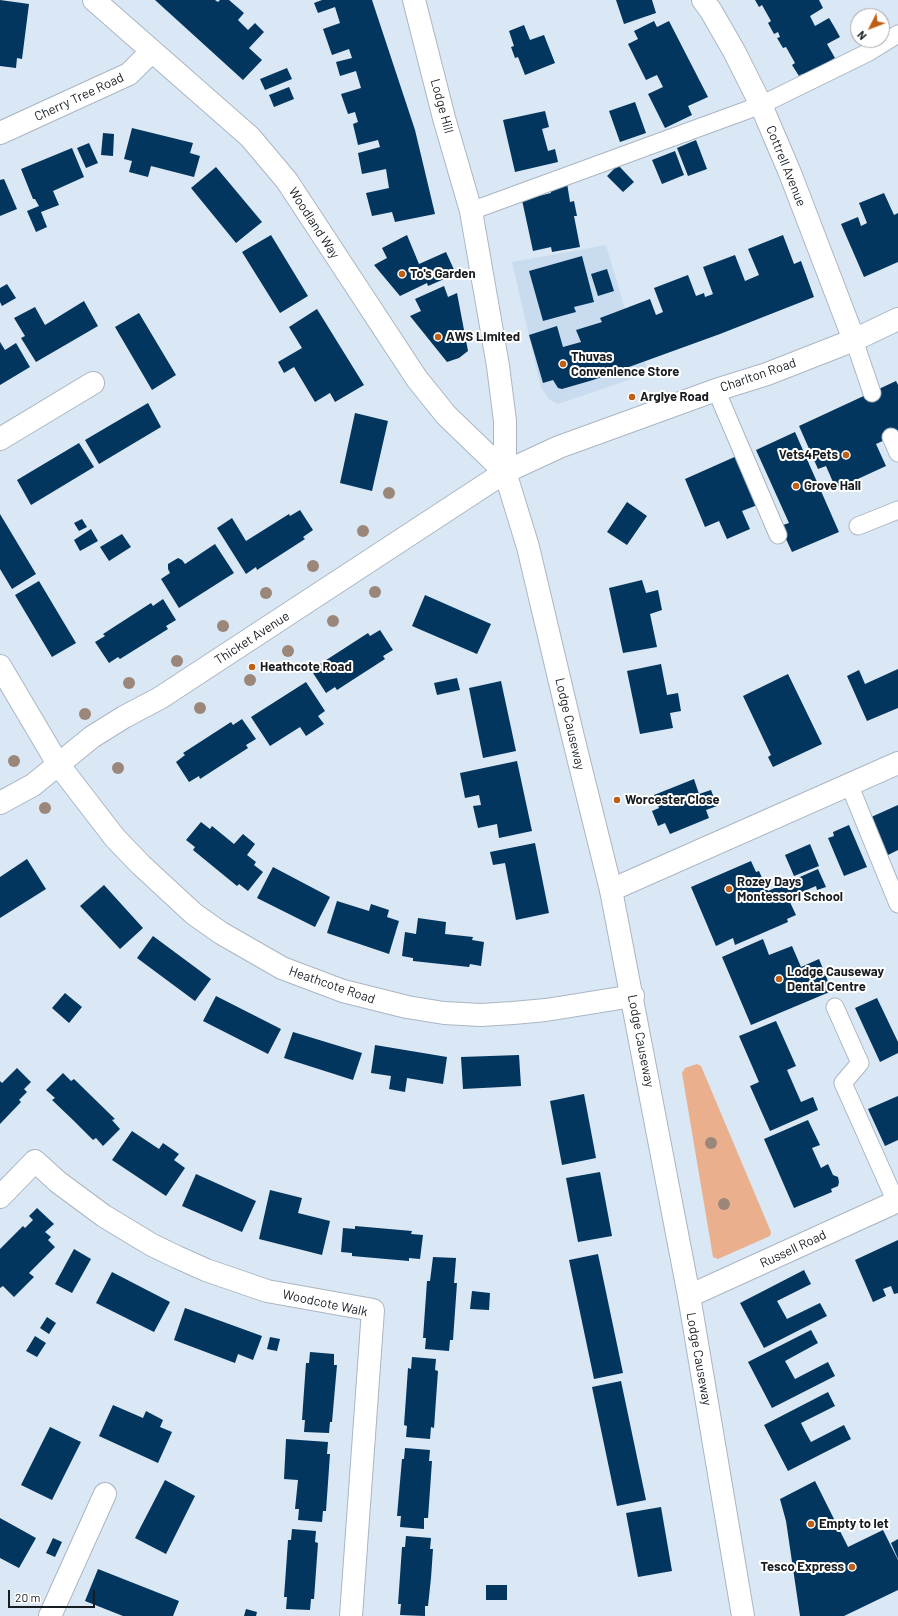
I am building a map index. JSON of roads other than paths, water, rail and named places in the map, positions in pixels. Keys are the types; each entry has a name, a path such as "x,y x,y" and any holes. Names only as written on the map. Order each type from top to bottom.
{"street":[{"name":"Woodland Way","path":"94,0 250,137 287,181 417,379 446,415 505,472"},
{"name":"Lodge Hill","path":"414,0 444,118 471,211 506,421 505,472"},
{"name":"Cottrell Avenue","path":"703,0 711,10 734,51 761,104 790,173 854,340"},
{"name":"Cherry Tree Road","path":"0,133 129,74 152,50"},
{"name":"Charlton Road","path":"505,472 560,447 716,390 767,374 854,340 898,320"},
{"path":"0,439 93,383"},
{"name":"Thicket Avenue","path":"0,803 33,785 92,737 124,717 160,698 505,472"},
{"name":"Lodge Causeway","path":"505,472 528,547 611,890 633,996 689,1296 743,1616"},
{"name":"Heathcote Road","path":"0,666 58,764 115,838 146,870 194,914 221,933 282,968 350,993 399,1006 444,1013 513,1014 633,996"},
{"path":"611,890 898,762"},
{"name":"Woodcote Walk","path":"0,1197 34,1161 58,1182 104,1216 152,1245 206,1270 267,1290 373,1310 351,1616"},
{"name":"Russell Road","path":"689,1296 897,1201"},
{"path":"50,1616 105,1494"}],"lane":[{"path":"471,211 761,104 869,52 898,34"},
{"path":"854,340 872,393"},
{"path":"716,390 778,535"},
{"path":"891,437 898,452"},
{"path":"858,526 898,510"},
{"path":"849,784 898,904"},
{"path":"835,1007 860,1063 843,1083 897,1201"}],"place":[{"name":"To's Garden","path":"402,274"},
{"name":"AWS Limited","path":"438,337"},
{"name":"Thuvas Convenience Store","path":"563,364"},
{"name":"Arglye Road","path":"632,397"},
{"name":"Vets4Pets","path":"846,455"},
{"name":"Grove Hall","path":"796,486"},
{"name":"Heathcote Road","path":"252,667"},
{"name":"Worcester Close","path":"617,800"},
{"name":"Rozey Days Montessori School","path":"729,889"},
{"name":"Lodge Causeway Dental Centre","path":"779,979"},
{"name":"Empty to let","path":"811,1524"},
{"name":"Tesco Express","path":"852,1567"}]}
